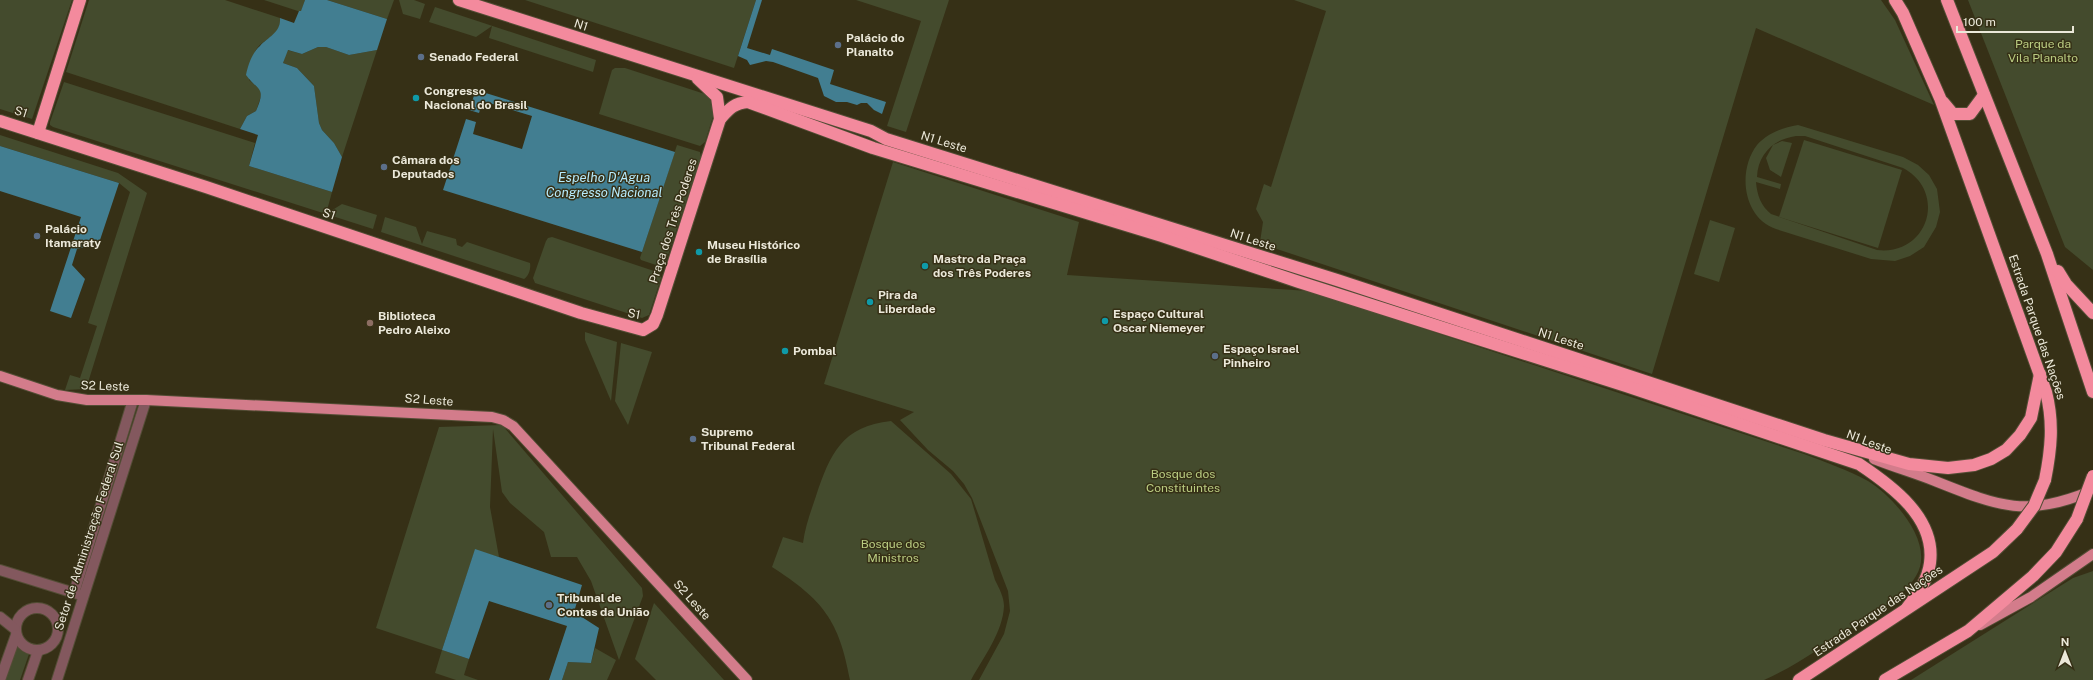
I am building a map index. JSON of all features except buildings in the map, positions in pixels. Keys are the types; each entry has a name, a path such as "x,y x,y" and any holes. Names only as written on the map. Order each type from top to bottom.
{"highway":[{"path":"38,132 80,0"},
{"name":"N1","path":"459,0 694,75"},
{"name":"Estrada Parque das Nações","path":"1799,680 1992,552 2017,530 2034,506 2045,480 2050,452 2052,424 2050,408 2040,374 1940,98 1903,13 1895,0"},
{"path":"1946,0 2047,254 2093,392"},
{"path":"694,75 717,97 720,120"},
{"name":"N1 Leste","path":"694,75 871,131 894,141 1337,280 1821,444"},
{"path":"1940,98 1953,114 1961,115 1970,114 1984,95"},
{"name":"N1 Leste","path":"720,120 730,108 738,103 748,102 873,148 1162,236 1313,287 1821,444"},
{"name":"Praça dos Três Poderes","path":"648,328 657,315 720,120"},
{"name":"S1","path":"0,121 199,184 581,313 634,329 643,330 648,328"},
{"path":"2047,254 2066,284 2093,313"},
{"path":"1821,444 1909,464 1948,468 1974,465 1991,459 2001,453 2020,435 2031,418 2040,374"},
{"path":"1821,444 1860,464 1878,477 1902,497 1915,512 1926,530 1929,539 1930,564 1920,590 1907,608"},
{"path":"1885,680 1968,631 2033,576 2056,552 2077,520 2093,476"}],"main road":[{"name":"S2 Leste","path":"0,376 57,395 87,400 146,400 395,411 492,417 503,420 518,432 747,680"},
{"name":"N1 Leste","path":"1821,444 1898,468 2001,505 2038,506 2074,498 2093,490"},
{"path":"1968,631 2031,597 2091,556"}],"street":[{"name":"Setor de Administração Federal Sul","path":"57,680 78,594 133,400"},
{"name":"Setor de Administração Federal Sul","path":"78,594 92,566 146,400"},
{"path":"0,570 78,594"},
{"path":"0,617 16,632 24,647 38,651 51,646 58,635 58,622 54,616 44,608 30,609 20,616 16,632 0,680"},
{"path":"28,680 38,651"}],"green space":[{"path":"0,0 72,0 32,119 0,109"},
{"path":"89,0 225,0 280,18 278,30 258,47 253,59 249,80 260,89 261,96 256,111 247,116 240,129 66,72"},
{"path":"264,0 305,0 301,12"},
{"path":"327,0 394,0 387,19"},
{"path":"399,0 414,0 425,4 420,19 403,14"},
{"path":"525,0 756,0 734,68"},
{"path":"856,0 949,0 906,132 887,126 921,21"},
{"path":"1294,0 1881,0 1895,20 1934,105 1756,28 1652,374 1262,244 1260,242 1263,222 1256,209 1264,184 1271,187 1326,11"},
{"name":"Parque da Vila Planalto","path":"1968,0 2093,0 2093,270 2065,247"},
{"path":"435,7 596,60 593,72 489,38 492,26 476,37 429,22"},
{"path":"318,47 326,47 349,55 377,50 342,157 334,143 322,130 319,123 314,86 297,68 283,63 287,50 302,54"},
{"path":"615,68 625,68 711,96 715,110 705,142 700,146 599,114 612,70"},
{"path":"64,82 255,143 249,166 332,192 326,214 342,204 377,215 373,229 53,127 50,125 50,122"},
{"path":"1798,125 1903,157 1918,165 1929,175 1937,189 1940,212 1936,227 1924,247 1910,256 1895,261 1871,259 1776,229 1765,223 1756,215 1750,204 1747,193 1747,168 1751,156 1757,145 1766,137 1781,129","holes":["1796,136 1805,136 1903,168 1917,179 1925,192 1928,206 1926,220 1920,233 1909,243 1895,249 1877,250 1771,214 1760,200 1756,182 1780,189 1781,184 1757,177 1760,161 1769,149 1781,140"]},
{"path":"0,135 118,173 147,193 86,389 65,390 70,375 80,378 97,326 88,323 130,192 119,183 0,146"},
{"path":"1804,140 1902,170 1878,248 1779,217"},
{"path":"1782,141 1792,143 1781,177 1770,170 1766,158 1773,145"},
{"path":"677,145 700,152 701,157 666,261 662,267 641,260 640,258"},
{"name":"Bosque dos Constituintes","path":"893,162 1079,222 1067,275 1309,291 1804,454 1836,466 1853,473 1878,488 1900,510 1909,522 1921,550 1921,563 1916,576 1903,592 1887,605 1798,662 1764,680 979,680 1004,634 1010,611 1008,591 972,498 964,484 953,471 928,450 900,420 914,412 824,384"},
{"path":"385,217 416,227 422,244 427,231 456,239 457,245 462,247 467,242 530,263 529,272 524,279 381,232"},
{"path":"1710,220 1735,228 1719,282 1694,274"},
{"path":"552,237 660,273 661,278 649,315 642,318 535,283 533,278 546,241 548,238"},
{"path":"585,332 617,342 611,401 585,340"},
{"path":"621,343 652,352 628,425 615,401"},
{"name":"Bosque dos Ministros","path":"891,421 951,474 971,499 995,580 1000,589 1004,603 1003,616 992,644 971,680 850,680 846,659 840,642 826,613 804,590 772,567 783,537 803,543 808,519 821,481 833,455 840,445 849,436 861,429 874,424"},
{"path":"502,425 642,588 643,596 619,660 591,581 577,557 551,557 544,532 510,503 502,492 493,429 490,507 499,557 475,550 442,650 376,628 439,427"},
{"path":"2093,571 2093,680 1911,680 2073,578"},
{"path":"654,603 724,680 656,680 635,659"},
{"path":"14,643 29,654 20,680 2,680"},
{"path":"595,648 616,660 607,680 562,680 568,662 591,663"},
{"path":"442,650 469,659 464,675 478,680 456,680 435,673"}],"water":[{"path":"305,0 327,0 387,19 377,50 349,55 326,47 318,47 302,54 288,50 283,63 297,68 314,86 319,123 322,130 334,143 342,157 332,192 249,166 258,135 240,129 247,116 256,111 261,97 259,90 246,75 249,63 257,49 276,31 280,23 280,18 294,23"},
{"path":"756,0 762,0 747,48 770,55 772,49 834,70 830,84 886,102 882,114 874,110 867,103 857,105 847,102 836,102 824,96 818,78 773,62 766,61 750,65 747,60 738,56"},
{"name":"Espelho D'Agua Congresso Nacional","path":"476,90 675,152 642,252 443,190 466,119 476,122 473,134 522,149 532,116 483,101 479,113 469,110"},
{"path":"0,146 119,183 99,243 77,249 72,265 85,279 71,318 50,311 81,217 0,191"},
{"path":"475,549 582,585 574,612 599,628 591,663 568,662 562,680 549,680 567,626 489,601 469,659 442,650"}],"place":[{"name":"Palácio do Planalto","path":"838,45"},
{"name":"Senado Federal","path":"421,57"},
{"name":"Congresso Nacional do Brasil","path":"416,98"},
{"name":"Câmara dos Deputados","path":"384,167"},
{"name":"Palácio Itamaraty","path":"37,236"},
{"name":"Museu Histórico de Brasília","path":"699,252"},
{"name":"Mastro da Praça dos Três Poderes","path":"925,266"},
{"name":"Pira da Liberdade","path":"870,302"},
{"name":"Espaço Cultural Oscar Niemeyer","path":"1105,321"},
{"name":"Biblioteca Pedro Aleixo","path":"370,323"},
{"name":"Pombal","path":"785,351"},
{"name":"Espaço Israel Pinheiro","path":"1215,356"},
{"name":"Supremo Tribunal Federal","path":"693,439"},
{"name":"Tribunal de Contas da União","path":"549,605"}]}
